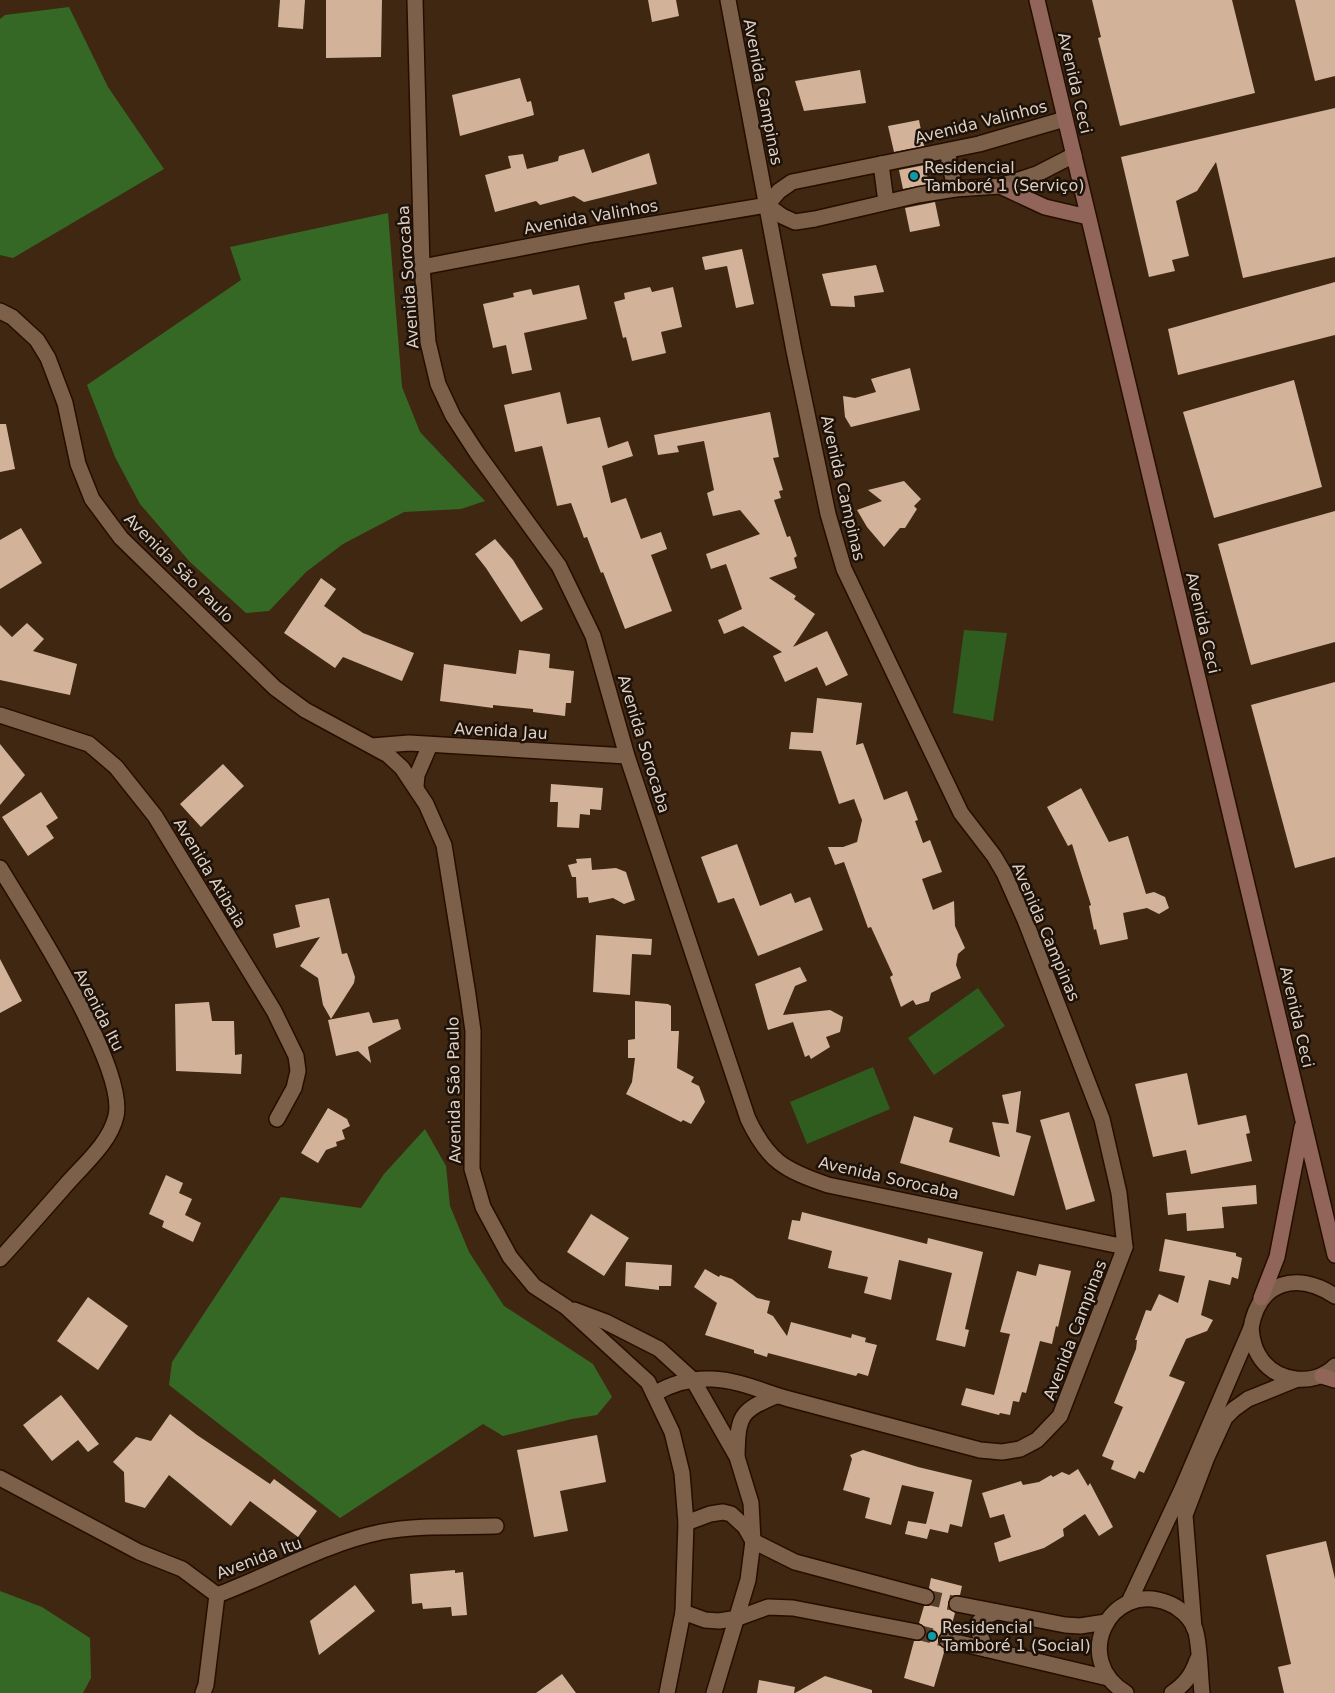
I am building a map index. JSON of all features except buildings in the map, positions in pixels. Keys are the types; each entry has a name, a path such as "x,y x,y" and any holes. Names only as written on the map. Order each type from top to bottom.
{"main road":[{"name":"Avenida Ceci","path":"1037,0 1335,1254"},
{"path":"1000,186 1045,207 1088,216"},
{"path":"1261,1298 1279,1248 1303,1120"}],"street":[{"name":"Avenida Sorocaba","path":"415,0 422,267 428,342 438,384 453,416 477,453 559,566 574,593 593,636 627,756 748,1119 760,1143 778,1163 802,1176 828,1185 1125,1247"},
{"name":"Avenida Campinas","path":"654,1394 677,1382 709,1378 733,1381 776,1396 980,1450 1002,1452 1020,1449 1037,1440 1060,1416 1125,1247 1119,1193 1102,1119 1025,920 994,856 960,813 844,569 828,514 728,0"},
{"name":"Avenida Valinhos","path":"422,267 594,234 767,205 779,191 792,182 979,144 1065,119"},
{"path":"947,151 955,189"},
{"path":"767,205 794,222 815,219 886,202 955,189 1000,186 1037,174 1074,155"},
{"path":"881,164 886,202"},
{"name":"Avenida São Paulo","path":"0,311 12,317 37,340 48,358 64,403 78,464 92,499 121,538 276,688 305,710 388,755 416,786 444,845 468,995 473,1031 472,1169 483,1207 510,1257 534,1286 566,1307 648,1382 672,1432 682,1474 686,1523 683,1612 667,1693"},
{"name":"Avenida Atibaia","path":"0,715 89,744 116,767 155,816 274,1011 296,1056 298,1071 294,1088 277,1119"},
{"name":"Avenida Jau","path":"372,746 409,743 627,756"},
{"path":"416,786 417,775 430,745"},
{"name":"Avenida Itu","path":"0,868 94,1032 116,1095 116,1116 104,1142 0,1259"},
{"path":"1129,1602 1182,1489 1250,1328 1253,1312 1261,1298 1270,1291 1284,1285 1299,1282 1314,1284 1335,1296"},
{"name":"Avenida São Paulo","path":"566,1307 606,1322 659,1349 693,1380 737,1458 751,1503 753,1541 748,1580 714,1693"},
{"path":"1250,1328 1252,1343 1263,1362 1281,1376 1295,1380 1328,1378 1335,1366"},
{"path":"1202,1693 1198,1643 1194,1628 1185,1515 1207,1457 1225,1418 1248,1399 1295,1380"},
{"path":"737,1458 738,1424 745,1412 758,1403 776,1396"},
{"name":"Avenida Itu","path":"0,1478 139,1552 182,1569 217,1594 265,1577 297,1561 381,1532 424,1528 496,1526"},
{"path":"686,1523 723,1512 738,1520 753,1541 795,1562 926,1596"},
{"path":"203,1693 206,1684 217,1594"},
{"path":"1126,1693 1108,1678 1101,1664 1098,1650 1100,1636 1106,1622 1116,1610 1129,1602 1144,1598 1167,1602 1186,1615 1194,1628"},
{"path":"957,1604 1065,1625 1080,1626 1106,1622"},
{"path":"683,1612 705,1620 719,1621 738,1618 768,1607 793,1608 917,1632"},
{"path":"986,1649 978,1630 978,1623 984,1617 996,1612"},
{"path":"947,1640 1108,1678"},
{"path":"1172,1693 1183,1685 1193,1673 1198,1658"}],"green space":[{"path":"69,7 108,87 164,169 13,258 0,255 0,19 5,15"},
{"path":"388,213 402,387 420,432 485,501 461,509 404,512 343,544 306,572 269,611 246,613 190,562 140,504 115,457 87,385 241,280 230,247"},
{"path":"964,630 1007,633 993,721 953,713"},
{"path":"978,988 1005,1026 934,1075 908,1038"},
{"path":"873,1067 890,1109 807,1144 790,1102"},
{"path":"425,1129 446,1166 450,1206 469,1252 504,1306 593,1364 612,1397 597,1415 572,1419 503,1436 483,1424 340,1518 169,1385 172,1362 281,1197 361,1208 384,1174"},
{"path":"0,1591 42,1607 90,1638 91,1678 83,1693 0,1693"}],"tunnel":[{"path":"926,1597 957,1604"},
{"path":"917,1632 947,1640"}],"place":[{"name":"Residencial Tamboré 1 (Serviço)","path":"914,176"},
{"name":"Residencial Tamboré 1 (Social)","path":"932,1636"}]}
